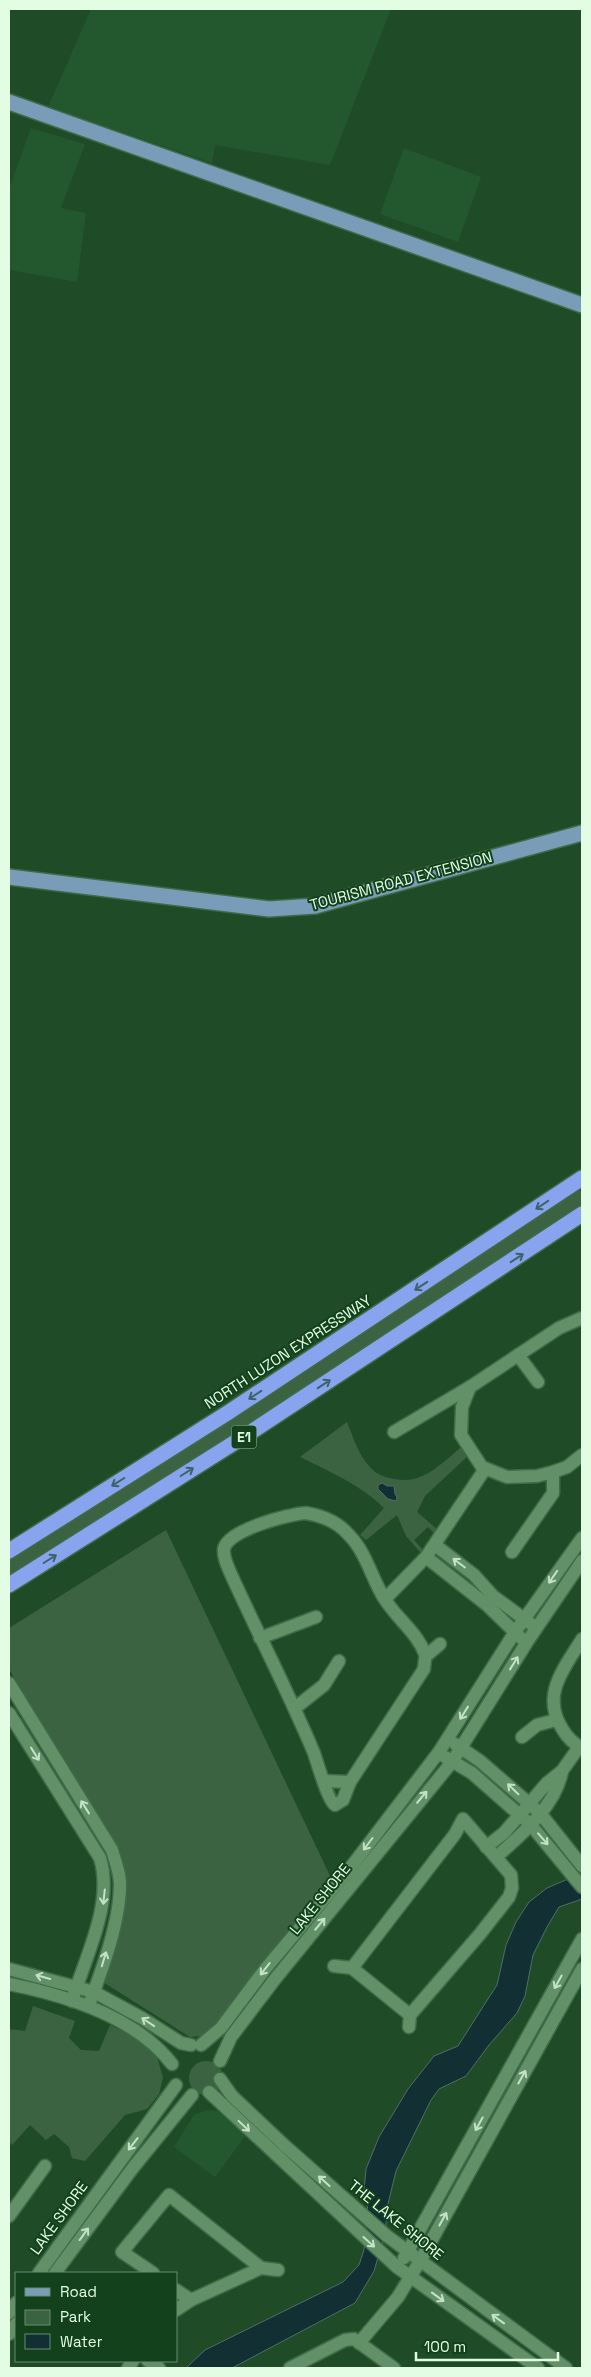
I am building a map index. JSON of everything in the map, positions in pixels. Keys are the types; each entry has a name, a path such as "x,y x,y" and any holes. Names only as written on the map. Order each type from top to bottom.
{"highway":[{"name":"NORTH LUZON EXPRESSWAY","path":"9,1551 229,1412 582,1178"},
{"name":"E1","path":"9,1585 248,1434 582,1214"}],"main road":[{"path":"9,102 582,304"},
{"name":"TOURISM ROAD EXTENSION","path":"9,877 269,909 315,906 582,833"}],"street":[{"path":"394,1432 470,1387 559,1328 582,1318"},
{"path":"518,1354 538,1382"},
{"path":"470,1387 462,1407 461,1435 478,1463 485,1469 507,1477 537,1476 567,1467 582,1456"},
{"path":"385,1599 426,1557 485,1469"},
{"path":"512,1552 553,1493 554,1472"},
{"path":"306,1513 333,1521 349,1534 356,1543 385,1599 418,1640 426,1656 424,1668 350,1782 343,1800 335,1805 332,1804 325,1780 295,1708 260,1638 225,1561 224,1549 235,1535 277,1519 306,1513"},
{"name":"LAKE SHORE","path":"196,2045 221,2028 266,1968 348,1870 439,1752 515,1632 582,1538"},
{"path":"435,1544 474,1575 489,1600 515,1632 527,1642"},
{"path":"426,1557 489,1600 538,1628"},
{"name":"LAKE SHORE","path":"220,2062 231,2037 274,1979 452,1762 527,1642 582,1561"},
{"path":"260,1638 316,1618"},
{"path":"486,1847 504,1833 581,1748 566,1734 556,1720 553,1697 555,1684 582,1639"},
{"path":"426,1656 440,1644"},
{"path":"295,1708 324,1685 339,1661"},
{"path":"9,1683 112,1850 120,1883 118,1902 113,1927 94,1992 88,2005"},
{"path":"9,1713 100,1858 104,1873 103,1905 67,1999"},
{"path":"522,1737 537,1725 556,1720"},
{"path":"448,1739 480,1761 540,1813 581,1865"},
{"path":"439,1752 472,1773 530,1824 582,1887"},
{"path":"496,1857 540,1813 556,1792 562,1771"},
{"path":"325,1780 350,1782"},
{"path":"334,1966 352,1968 409,2021 509,1897 512,1888 511,1875 463,1819 455,1834 352,1968"},
{"path":"100,1858 112,1850"},
{"path":"397,2266 408,2253 582,1940"},
{"path":"9,1969 94,1992 142,2018 181,2043 196,2045 213,2051 220,2062 220,2079 209,2092 192,2095 176,2085 171,2071 172,2064 181,2050 196,2045"},
{"path":"360,2343 398,2297 409,2276 420,2262 582,1969"},
{"path":"9,1984 88,2005 127,2026 159,2049 172,2064"},
{"name":"THE LAKE SHORE","path":"220,2079 232,2096 387,2236 566,2368"},
{"name":"LAKE SHORE","path":"49,2271 107,2180 176,2085"},
{"name":"THE LAKE SHORE","path":"209,2092 397,2266 538,2368"},
{"name":"LAKE SHORE","path":"49,2271 192,2095"},
{"path":"9,2216 45,2166"},
{"path":"107,2180 117,2188"},
{"path":"152,2272 122,2252 169,2195 261,2268"},
{"path":"178,2309 191,2300 261,2268 278,2270"},
{"path":"178,2291 191,2300"},
{"path":"291,2368 345,2340 354,2339 394,2368"}],"shaded area":[{"path":"91,9 391,9 330,165 215,145 212,163 48,107"},
{"path":"31,128 85,144 61,208 86,213 77,282 9,270 9,189"},
{"path":"404,148 481,177 458,242 380,214"},
{"path":"207,2110 218,2111 246,2135 215,2177 174,2147 194,2115"}],"green space":[{"path":"582,1191 582,1208 397,1330 9,1577 9,1556 385,1317 569,1194"},
{"path":"347,1422 366,1463 375,1472 394,1479 405,1480 423,1476 464,1445 471,1453 425,1496 417,1512 445,1536 439,1538 428,1527 414,1540 425,1552 426,1559 406,1536 397,1515 366,1540 360,1535 384,1508 365,1492 300,1457"},
{"path":"166,1530 332,1880 212,2028 202,2036 190,2037 103,1982 127,1884 120,1855 9,1669 9,1628"},
{"path":"33,2006 75,2021 69,2038 81,2050 99,2051 110,2025 135,2037 156,2053 163,2078 159,2094 147,2109 125,2115 85,2161 72,2158 69,2147 54,2134 46,2140 30,2125 12,2145 9,2141 9,2029 25,2031"},
{"path":"206,2061 218,2066 223,2078 218,2090 206,2095 194,2090 189,2078 194,2066"}],"water":[{"path":"382,1483 387,1486 394,1486 397,1497 396,1501 388,1499 378,1489 378,1485"},
{"path":"582,1873 582,1899 559,1907 547,1927 533,1955 525,1996 517,2013 489,2045 466,2076 439,2089 431,2100 396,2171 386,2212 386,2230 374,2271 355,2303 232,2368 186,2368 205,2350 343,2282 359,2265 364,2250 368,2202 364,2191 366,2169 379,2137 408,2089 434,2056 458,2046 497,1985 506,1945 516,1922 529,1902 547,1888"}]}
